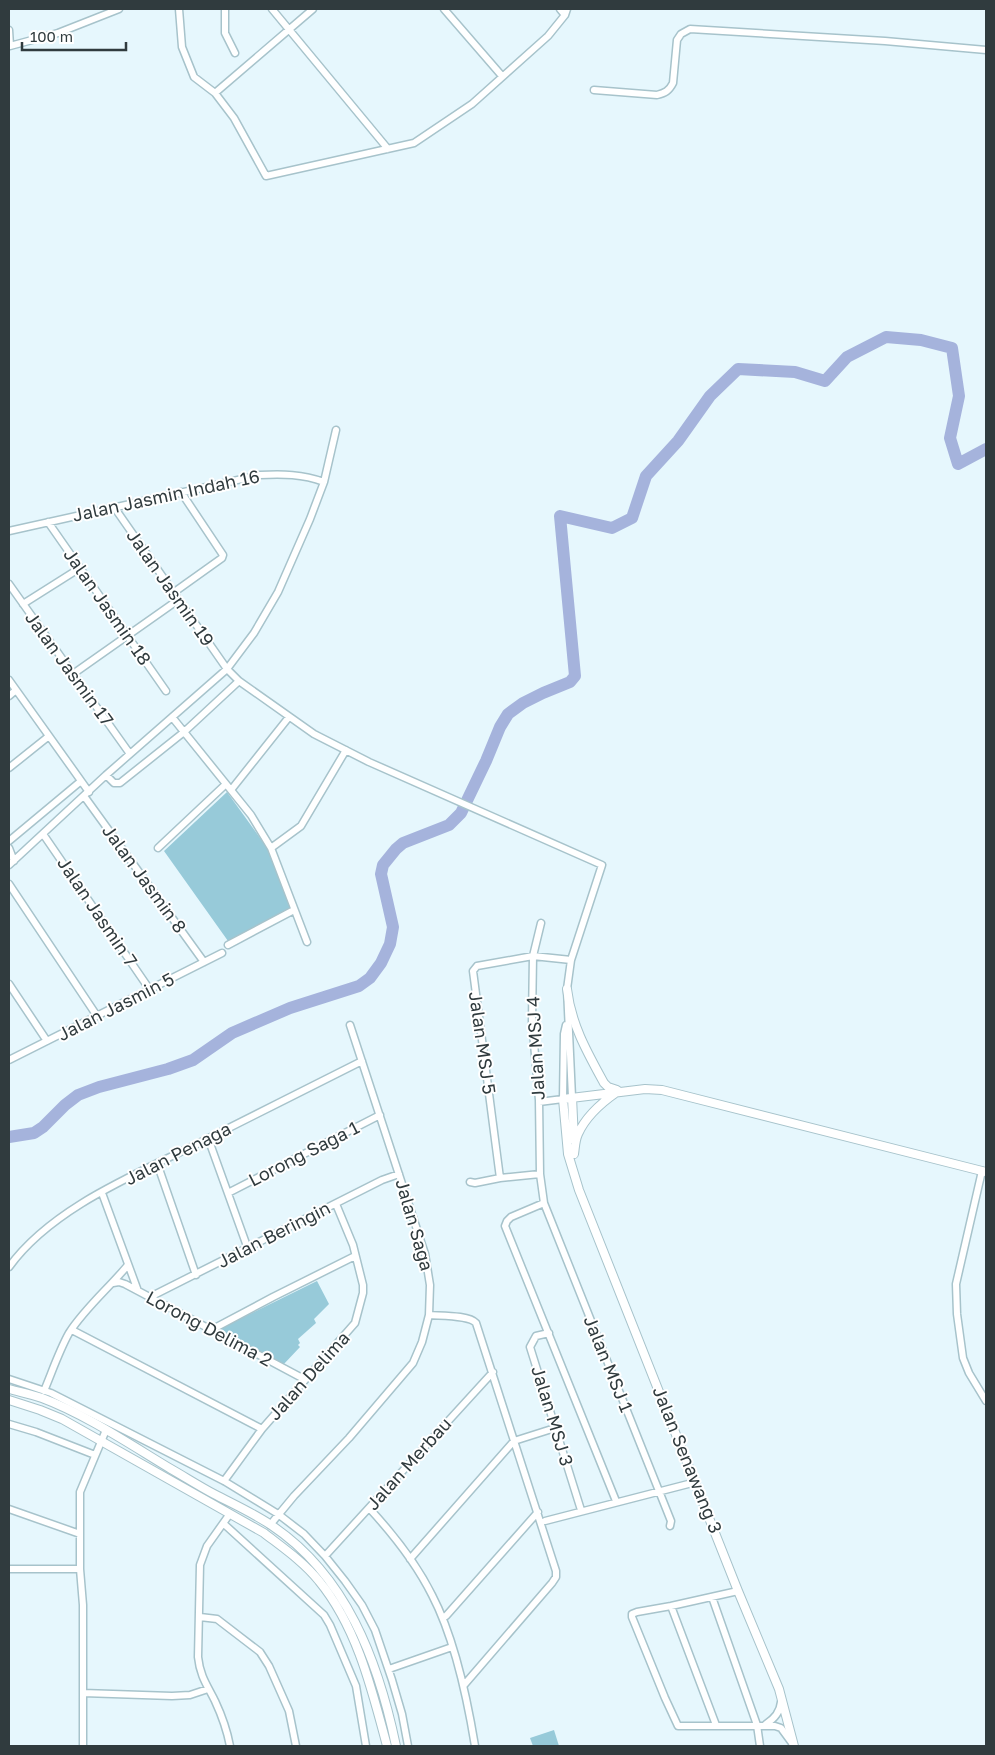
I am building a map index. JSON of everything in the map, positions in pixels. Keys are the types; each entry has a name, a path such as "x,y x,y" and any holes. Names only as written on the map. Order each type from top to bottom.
{"street":[{"path":"9,30 10,46 58,33 119,9"},
{"path":"179,9 182,47 194,77 215,93 234,118 266,176 414,143 472,104 548,36 566,12 560,9"},
{"path":"225,9 225,33 235,53"},
{"path":"272,9 290,28 388,149"},
{"path":"215,93 313,9"},
{"path":"444,9 502,76"},
{"path":"594,90 665,94 670,89 672,83 676,40 681,34 690,29 885,41 986,50"},
{"path":"11,863 106,774 227,668 254,633 278,592 310,519 324,482 336,430"},
{"name":"Jalan Jasmin Indah 16","path":"9,531 260,475 288,474 308,476 324,482"},
{"path":"174,594 222,558 223,555 182,492"},
{"name":"Jalan Jasmin 19","path":"114,507 178,600 227,668 238,680 314,734 369,762 602,865 571,960"},
{"name":"Jalan Jasmin 18","path":"48,522 166,691"},
{"path":"23,604 80,568"},
{"name":"Jalan Jasmin 17","path":"9,584 130,754"},
{"path":"73,674 178,600"},
{"name":"Jalan Jasmin 8","path":"9,680 81,781 86,794 204,962"},
{"path":"106,774 114,783 120,783 184,732 238,680"},
{"path":"9,696 16,690"},
{"path":"231,790 289,716"},
{"path":"172,717 251,815 271,848 307,942"},
{"path":"9,768 49,736"},
{"path":"271,848 301,826 346,750"},
{"path":"9,841 81,781"},
{"path":"158,848 226,784"},
{"name":"Jalan Jasmin 7","path":"43,834 150,990"},
{"path":"9,848 11,863"},
{"path":"9,884 97,1016"},
{"path":"228,945 294,910"},
{"name":"Jalan MSJ 4","path":"541,923 533,956 532,1021 539,1102 540,1174 544,1204"},
{"name":"Jalan Jasmin 5","path":"9,1060 222,953"},
{"name":"Jalan MSJ 5","path":"500,1178 473,971 477,966 533,956 571,960"},
{"path":"571,960 567,989 567,1018 572,1098"},
{"path":"9,984 47,1041"},
{"path":"567,989 569,1006 579,1036 604,1083 618,1091"},
{"path":"563,1099 564,1034 567,1018"},
{"name":"Jalan Saga","path":"270,1524 349,1438 412,1363 422,1342 429,1315 430,1285 425,1254 350,1025"},
{"name":"Jalan Penaga","path":"9,1267 33,1238 79,1206 157,1164 362,1061"},
{"path":"539,1102 618,1091 662,1090 984,1172 956,1284 957,1314 963,1358 969,1373 986,1401"},
{"path":"574,1154 577,1135 584,1124 602,1103 618,1091"},
{"name":"Jalan Senawang 3","path":"572,1098 574,1174"},
{"name":"Jalan Senawang 3","path":"563,1099 568,1154 574,1174 597,1237 781,1696 794,1746"},
{"name":"Lorong Saga 1","path":"228,1193 380,1115"},
{"path":"208,1138 248,1249"},
{"path":"157,1164 196,1274"},
{"name":"Jalan Beringin","path":"150,1297 382,1180 399,1174"},
{"path":"470,1182 475,1183 500,1178 540,1174"},
{"path":"102,1193 138,1291"},
{"name":"Jalan Delima","path":"224,1481 262,1429 355,1323 362,1285 353,1245 336,1204"},
{"path":"544,1204 511,1217 507,1221 506,1226 616,1502"},
{"name":"Jalan MSJ 1","path":"544,1204 671,1521 670,1526"},
{"path":"211,1330 355,1256"},
{"path":"44,1391 72,1330 86,1310 128,1265"},
{"name":"Lorong Delima 2","path":"113,1283 125,1284 304,1379"},
{"path":"429,1315 473,1319 476,1323 556,1571 556,1577 464,1685"},
{"path":"72,1330 262,1429"},
{"name":"Jalan MSJ 3","path":"549,1333 536,1336 530,1347 581,1510"},
{"name":"Jalan Merbau","path":"325,1556 493,1372"},
{"path":"9,1379 44,1391 224,1481 278,1514 304,1534 325,1556 362,1605 375,1630 402,1714 408,1746"},
{"path":"9,1390 41,1398 106,1430 213,1494 270,1524 312,1558 348,1607 373,1667 391,1722 396,1746"},
{"path":"9,1400 62,1419 264,1533 319,1580 342,1616 358,1652 374,1698 387,1746"},
{"path":"9,1424 36,1432 95,1455"},
{"path":"410,1559 514,1441 555,1428"},
{"path":"83,1746 83,1605 80,1569 80,1492 106,1430"},
{"path":"545,1521 581,1510 696,1482"},
{"path":"369,1508 388,1528 410,1559 432,1595 442,1617 464,1685 475,1746"},
{"path":"9,1509 80,1534"},
{"path":"442,1617 446,1616 538,1512"},
{"path":"230,1515 207,1546 202,1556 200,1565 198,1658 200,1672 215,1700 227,1729 230,1746"},
{"path":"224,1524 324,1615 356,1686 366,1746"},
{"path":"9,1569 80,1569"},
{"path":"738,1590 637,1612 632,1614 632,1617 678,1726 766,1724 781,1728 794,1746"},
{"path":"712,1597 757,1724 760,1746"},
{"path":"671,1606 716,1725"},
{"path":"200,1617 217,1619 260,1652 269,1666 289,1711 296,1746"},
{"path":"388,1669 452,1647"},
{"path":"83,1692 172,1696 190,1695 208,1689"},
{"path":"766,1724 774,1718 781,1707 781,1696"}],"shaded area":[{"path":"227,792 268,849 291,908 228,941 164,851"},
{"path":"317,1281 329,1304 314,1319 316,1323 298,1339 300,1347 283,1365 215,1331"},
{"path":"554,1730 559,1746 533,1746 530,1738"}],"waterway":[{"path":"9,1137 34,1133 78,1095 99,1087 168,1069 193,1060 232,1033 290,1008 359,986 370,978 381,963 390,944 393,927 381,874 383,865 403,843 449,825 461,813 500,727 508,714 523,703 570,682 575,676 560,516 612,528 632,518 646,476 678,441 710,396 738,369 795,372 825,381 847,357 886,337 921,340 952,348 959,396 950,438 958,464 986,449"}]}
